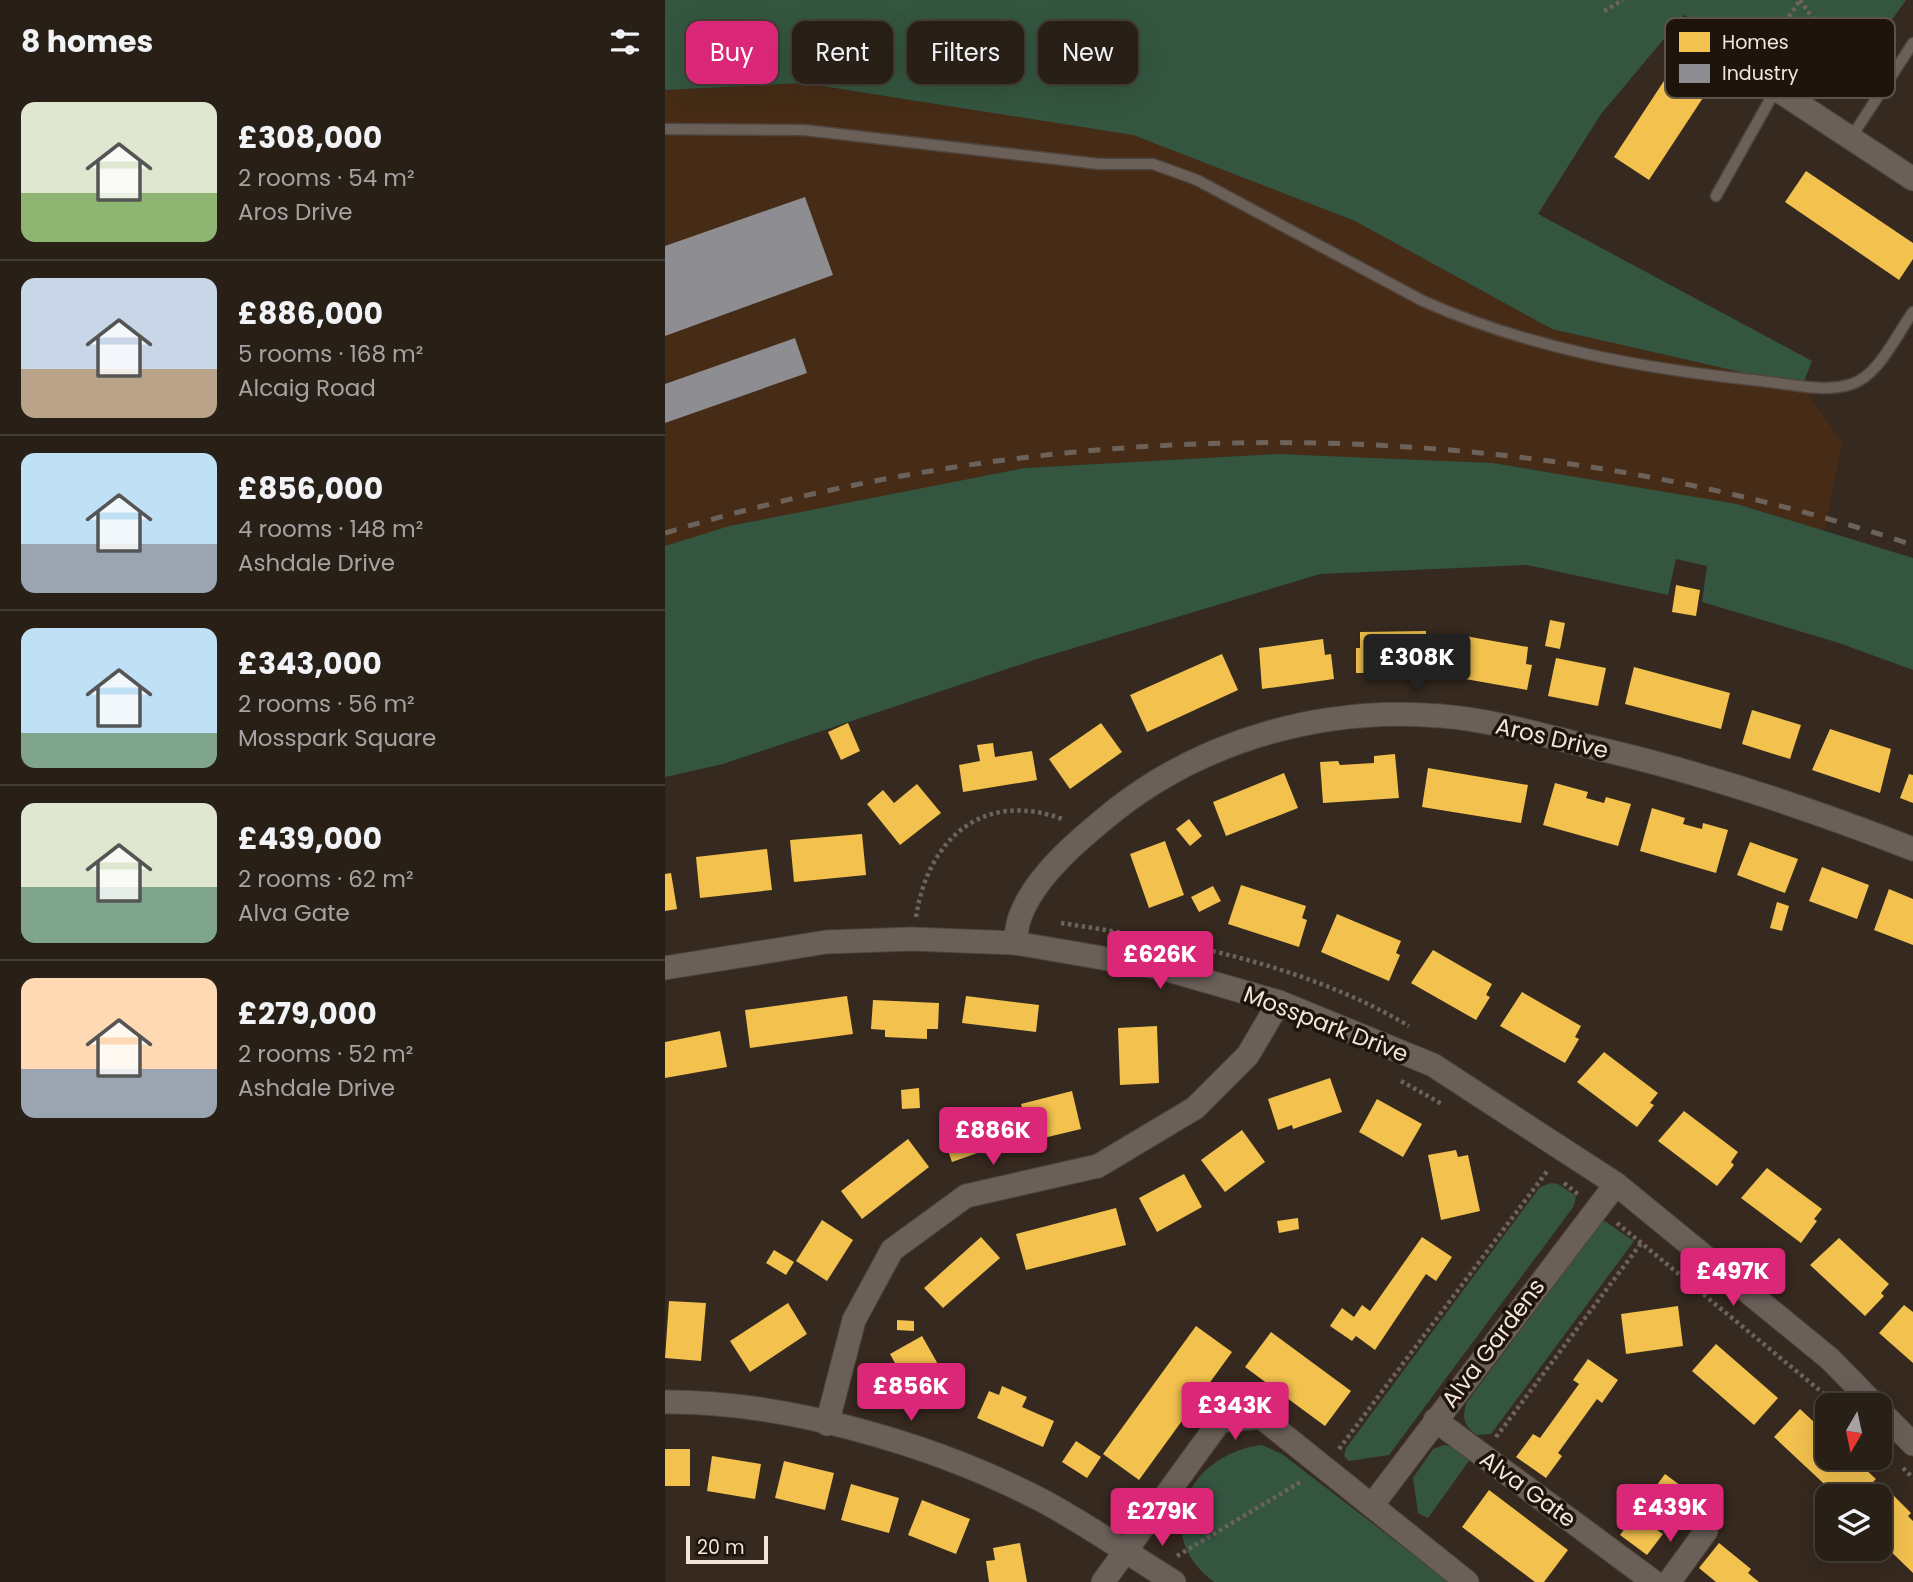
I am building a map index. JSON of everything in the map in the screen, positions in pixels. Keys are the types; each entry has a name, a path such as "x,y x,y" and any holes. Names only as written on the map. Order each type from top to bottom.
{"street":[{"path":"1791,98 1852,136 1913,179"},
{"name":"Aros Drive","path":"1015,943 1020,916 1041,882 1091,830 1133,797 1184,766 1249,738 1316,720 1382,715 1441,716 1494,724 1670,765 1831,817 1913,849"},
{"name":"Mosspark Drive","path":"665,968 826,942 912,939 1015,943 1161,968 1279,1002 1433,1065 1616,1184 1829,1359 1863,1393"},
{"path":"827,1424 854,1320 893,1250 966,1196 1098,1166 1195,1108 1248,1055 1279,1002"},
{"name":"Alva Gardens","path":"1373,1504 1616,1184"},
{"path":"665,1402 745,1407 827,1424 898,1442 977,1469 1043,1501 1127,1550 1164,1576"},
{"path":"1103,1582 1220,1421 1261,1417 1373,1504 1467,1582"},
{"name":"Alva Gate","path":"1435,1420 1654,1582"},
{"path":"1892,1423 1913,1444"},
{"path":"1669,1582 1706,1531"}],"lane":[{"path":"1895,70 1913,43"},
{"path":"1716,196 1771,98"},
{"path":"1852,136 1877,98"},
{"path":"665,129 804,130 1099,164 1153,164 1197,180 1423,301 1462,318 1559,349 1705,375 1815,387 1851,384 1867,376 1913,312"}],"path":[{"path":"1604,11 1623,0"},
{"path":"1788,18 1800,0 1813,18"},
{"path":"1869,98 1873,104"},
{"path":"912,939 918,894 939,851 962,830 987,814 1015,808 1047,813 1091,830"},
{"path":"904,914 929,913"},
{"path":"1020,916 1182,942 1280,970 1384,1011 1419,1031"},
{"path":"1391,1076 1452,1109"},
{"path":"1164,1576 1325,1467 1563,1149"},
{"path":"1537,1164 1642,1242 1823,1393"},
{"path":"1482,1455 1659,1219"}],"shaded area":[{"path":"809,84 1133,135 1355,221 1552,329 1802,386 1842,442 1825,531 1737,504 1493,463 1278,454 1025,468 729,526 665,546 665,90"}],"green space":[{"path":"665,0 1906,0 1893,18 1690,18 1684,15 1681,18 1665,18 1665,38 1601,114 1538,214 1812,361 1802,386 1552,329 1355,221 1133,135 809,84 893,84 893,21 792,21 792,84 665,90"},
{"path":"1278,454 1493,463 1737,504 1913,558 1913,670 1839,643 1702,602 1707,566 1676,559 1668,595 1527,565 1320,574 1034,660 723,764 665,777 665,546 729,526 1025,468"},
{"path":"1551,1183 1558,1184 1576,1196 1574,1206 1389,1455 1349,1461 1344,1456 1346,1448 1540,1187"},
{"path":"1603,1220 1634,1241 1491,1434 1477,1435 1465,1421 1467,1402"},
{"path":"1262,1445 1282,1454 1449,1582 1214,1582 1194,1562 1184,1541 1181,1519 1186,1498 1198,1479 1215,1463 1237,1451"},
{"path":"1444,1445 1454,1447 1471,1458 1428,1518 1418,1513 1413,1478 1433,1449"}],"building: Homes":[{"path":"1665,79 1665,98 1703,98 1649,180 1614,157"},
{"path":"1806,171 1913,243 1913,259 1899,280 1785,202"},
{"path":"1676,585 1700,590 1696,616 1672,612"},
{"path":"1550,620 1565,623 1560,649 1545,646"},
{"path":"1426,631 1426,648 1431,648 1431,673 1356,673 1356,648 1360,648 1360,632"},
{"path":"1465,636 1528,647 1526,664 1532,665 1527,690 1454,677"},
{"path":"1323,639 1325,655 1331,654 1334,679 1262,689 1259,648"},
{"path":"1222,654 1238,690 1147,732 1130,695"},
{"path":"1556,658 1606,668 1598,706 1548,696"},
{"path":"1634,667 1730,693 1721,729 1625,704"},
{"path":"1752,710 1801,725 1790,759 1742,744"},
{"path":"848,723 860,751 841,760 828,732"},
{"path":"1101,723 1122,752 1070,789 1049,759"},
{"path":"1830,729 1891,749 1880,793 1812,770"},
{"path":"993,743 995,757 1032,751 1037,780 963,792 959,765 980,761 977,745"},
{"path":"1395,754 1399,798 1323,803 1320,762 1338,761 1340,765 1374,763 1374,756"},
{"path":"1428,768 1528,785 1521,823 1422,807"},
{"path":"1284,773 1298,808 1226,836 1213,802"},
{"path":"1909,774 1913,775 1913,803 1900,798"},
{"path":"1555,783 1588,792 1586,798 1604,803 1606,797 1631,804 1618,846 1543,825"},
{"path":"917,784 941,813 900,845 867,804 883,790 894,803"},
{"path":"1652,808 1685,818 1683,824 1702,829 1703,823 1728,830 1716,873 1640,851"},
{"path":"1189,819 1202,836 1190,846 1176,829"},
{"path":"862,834 866,875 794,882 790,840"},
{"path":"1165,841 1184,895 1149,908 1130,854"},
{"path":"1750,842 1798,859 1785,893 1737,875"},
{"path":"767,849 772,890 700,898 696,857"},
{"path":"1822,867 1869,885 1857,919 1809,901"},
{"path":"671,873 677,909 665,911 665,874"},
{"path":"1241,885 1306,906 1302,918 1307,920 1299,947 1228,924"},
{"path":"1213,886 1221,901 1199,912 1191,897"},
{"path":"1889,889 1913,899 1913,945 1874,930"},
{"path":"1777,902 1789,906 1782,931 1770,928"},
{"path":"1337,914 1401,941 1396,953 1400,955 1389,981 1321,952"},
{"path":"1433,950 1492,984 1486,995 1490,997 1476,1020 1411,983"},
{"path":"1522,992 1581,1026 1575,1037 1579,1039 1565,1063 1500,1026"},
{"path":"847,996 853,1034 750,1048 745,1010"},
{"path":"966,996 1039,1005 1036,1032 962,1023"},
{"path":"873,1000 939,1003 938,1029 927,1029 927,1039 885,1037 885,1030 871,1029"},
{"path":"1157,1026 1159,1083 1120,1085 1118,1028"},
{"path":"720,1031 727,1067 665,1078 665,1042"},
{"path":"1604,1052 1658,1093 1650,1103 1654,1105 1637,1127 1577,1082"},
{"path":"1330,1078 1342,1112 1293,1129 1292,1125 1278,1130 1268,1099"},
{"path":"919,1088 920,1108 902,1109 901,1090"},
{"path":"1072,1091 1081,1129 1031,1141 1021,1104"},
{"path":"1377,1099 1422,1124 1403,1157 1359,1132"},
{"path":"1684,1111 1738,1152 1731,1162 1734,1165 1717,1186 1658,1141"},
{"path":"985,1113 997,1146 952,1162 940,1128"},
{"path":"1242,1130 1265,1162 1225,1192 1201,1160"},
{"path":"908,1139 929,1167 862,1219 841,1191"},
{"path":"1456,1150 1458,1157 1468,1155 1480,1211 1441,1220 1428,1155"},
{"path":"1767,1168 1822,1209 1801,1243 1741,1198"},
{"path":"1184,1174 1202,1207 1157,1232 1139,1198"},
{"path":"1116,1208 1126,1245 1026,1270 1016,1234"},
{"path":"1298,1218 1299,1229 1279,1233 1277,1221"},
{"path":"822,1220 853,1240 827,1281 796,1261"},
{"path":"981,1237 1000,1258 943,1308 924,1288"},
{"path":"1422,1237 1452,1257 1436,1281 1426,1274 1375,1350 1356,1336 1352,1341 1330,1326 1342,1308 1354,1317 1362,1305 1370,1311"},
{"path":"1839,1238 1889,1284 1881,1293 1884,1296 1865,1316 1810,1265"},
{"path":"774,1250 794,1262 786,1275 766,1263"},
{"path":"669,1301 706,1303 701,1361 665,1358"},
{"path":"788,1303 807,1334 750,1372 730,1341"},
{"path":"1904,1305 1913,1312 1913,1363 1879,1333"},
{"path":"1678,1306 1683,1346 1626,1354 1621,1314"},
{"path":"897,1320 914,1321 914,1331 897,1330"},
{"path":"1196,1326 1232,1352 1139,1480 1103,1454"},
{"path":"1271,1332 1351,1391 1325,1426 1245,1367"},
{"path":"922,1336 947,1380 915,1399 890,1354"},
{"path":"1716,1344 1778,1398 1754,1425 1692,1371"},
{"path":"1588,1359 1618,1380 1602,1403 1597,1399 1558,1453 1562,1456 1546,1478 1516,1457 1533,1434 1540,1438 1579,1384 1573,1380"},
{"path":"1002,1386 1027,1397 1022,1407 1054,1421 1043,1447 977,1418 989,1391 999,1395"},
{"path":"1800,1409 1815,1423 1815,1470 1866,1470 1876,1479 1871,1484 1824,1484 1774,1437"},
{"path":"1076,1441 1101,1457 1087,1478 1062,1462"},
{"path":"665,1449 690,1449 690,1486 665,1486"},
{"path":"712,1456 761,1464 755,1499 707,1491"},
{"path":"784,1461 834,1473 825,1510 775,1498"},
{"path":"1665,1474 1692,1494 1675,1518 1669,1514 1657,1530 1663,1534 1647,1555 1620,1535"},
{"path":"851,1484 899,1498 889,1533 841,1520"},
{"path":"1489,1490 1568,1550 1544,1582 1535,1582 1462,1527"},
{"path":"1892,1494 1911,1513 1908,1516 1913,1521 1913,1573 1892,1553"},
{"path":"922,1500 970,1519 956,1554 908,1535"},
{"path":"1020,1543 1027,1582 989,1582 986,1561 995,1560 993,1548"},
{"path":"1719,1543 1751,1569 1748,1573 1759,1582 1716,1582 1699,1568"}],"building: Industry":[{"path":"805,197 833,275 665,336 665,246"},
{"path":"795,338 807,373 665,423 665,384"}],"railway":[{"path":"665,533 818,493 974,464 1132,447 1290,443 1448,450 1605,469 1761,501 1913,545"}]}
